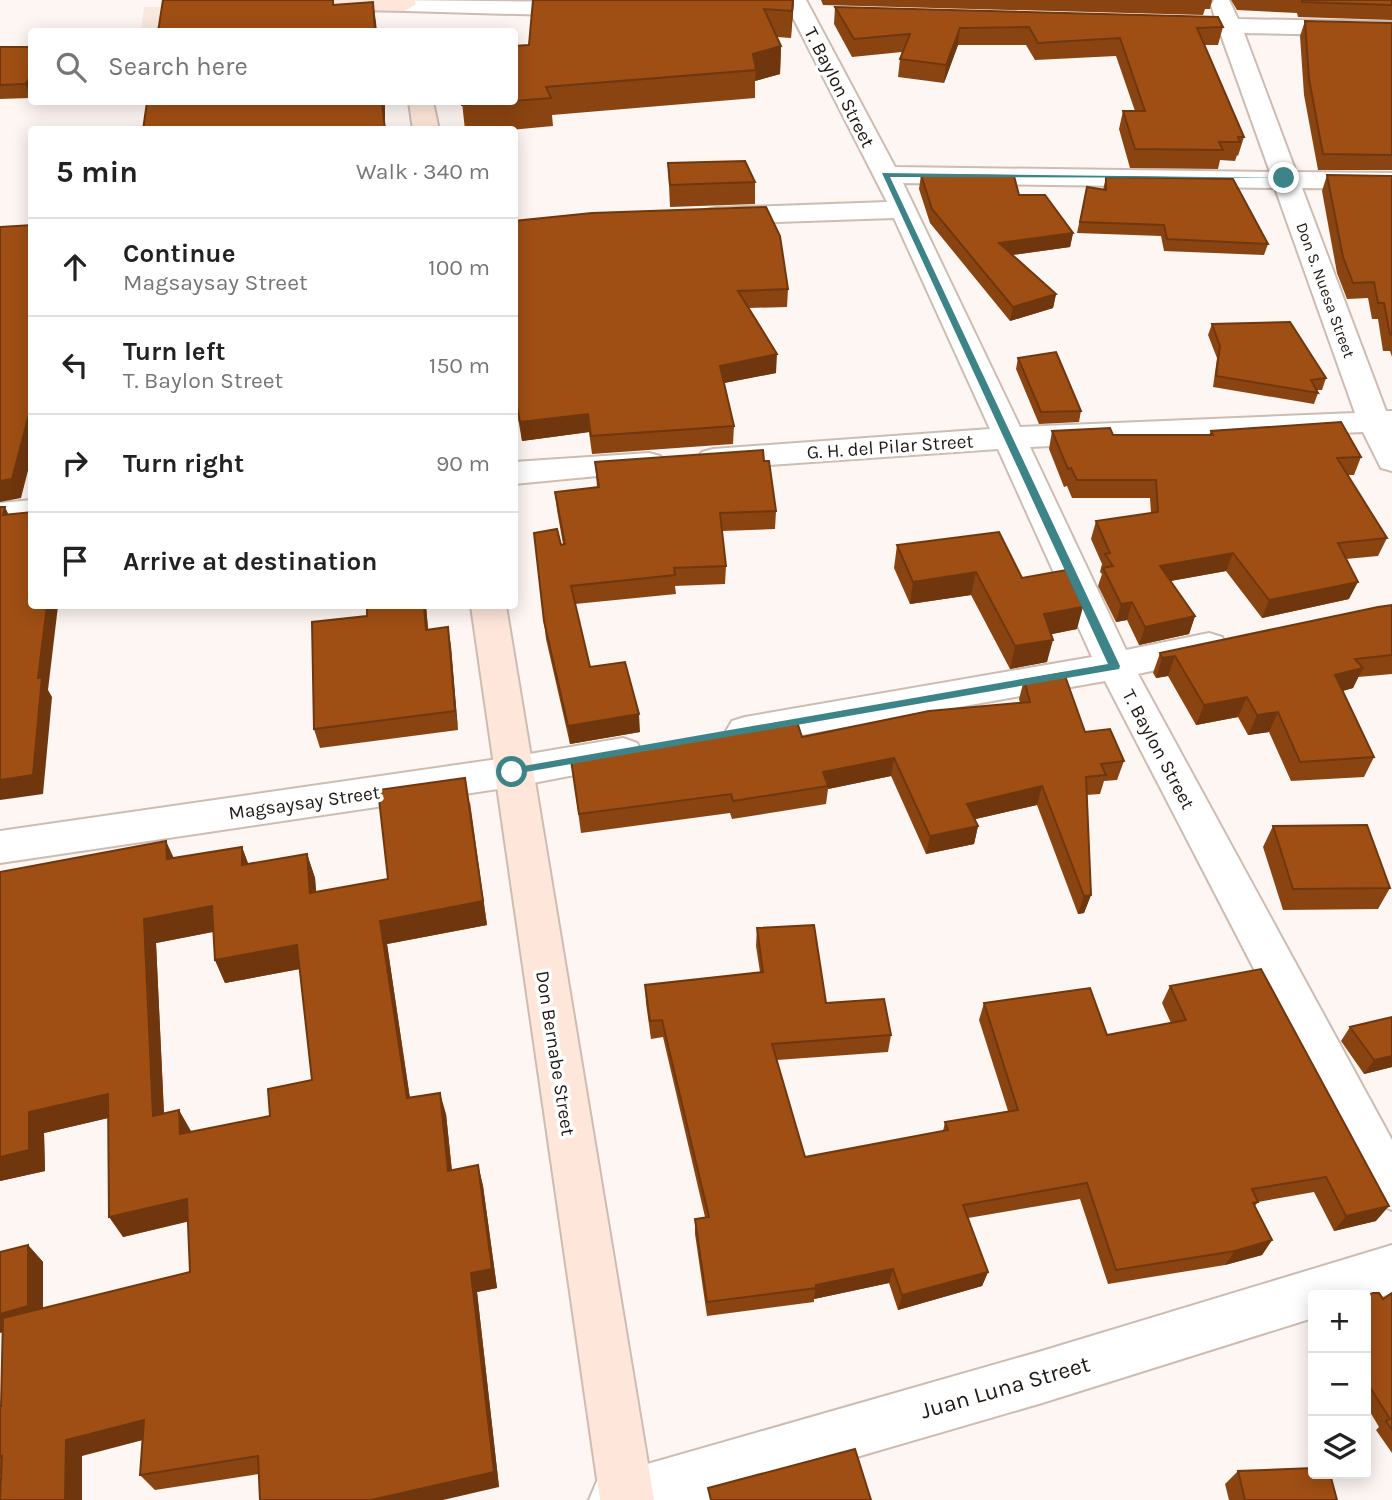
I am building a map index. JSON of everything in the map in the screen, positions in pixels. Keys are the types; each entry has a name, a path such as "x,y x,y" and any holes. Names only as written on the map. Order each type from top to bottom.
{"main road":[{"path":"216,0 405,2 408,28"},
{"path":"422,105 425,126"},
{"name":"Don Bernabe Street","path":"488,609 623,1499"}],"street":[{"name":"Don S. Nuesa Street","path":"1219,0 1284,178 1383,421 1392,461"},
{"path":"405,2 610,9"},
{"name":"T. Baylon Street","path":"800,11 835,73 904,210 1115,666 1392,1187"},
{"path":"1147,24 1392,29"},
{"path":"885,175 1392,181"},
{"path":"695,217 904,210"},
{"name":"G. H. del Pilar Street","path":"518,473 1008,438 1383,421"},
{"path":"0,514 28,511"},
{"path":"717,736 1115,666 1247,638"},
{"name":"Magsaysay Street","path":"0,847 512,772 663,746"},
{"name":"Juan Luna Street","path":"623,1499 1042,1377 1392,1269"}],"shaded area":[{"path":"235,6 235,28 141,28 144,7"}],"building":[{"path":"163,0 333,0 333,5 373,2 375,28 159,28"},
{"path":"533,0 793,0 792,11 764,9 781,46 753,54 756,70 546,87 551,98 518,101 518,46 529,45"},
{"path":"1392,0 1392,5 1302,2"},
{"path":"835,7 1218,17 1223,27 1197,28 1244,137 1238,137 1240,142 1219,142 1223,150 1135,149 1123,111 1145,111 1120,38 1038,43 1029,27 960,28 946,65 900,59 910,34 854,39"},
{"path":"1305,21 1392,23 1392,155 1323,154 1309,79"},
{"path":"0,47 28,47 28,80 25,84 0,85"},
{"path":"147,105 382,105 385,126 144,126"},
{"path":"745,161 755,182 670,185 668,163"},
{"path":"921,175 1014,176 1019,195 1045,195 1073,233 999,243 1056,294 1013,307 932,209"},
{"path":"1327,175 1392,176 1392,335 1384,303 1378,303 1374,282 1353,283 1343,257"},
{"path":"1106,177 1233,179 1268,244 1167,239 1164,225 1080,222 1087,187 1106,190"},
{"path":"766,207 780,236 788,289 738,291 777,354 720,366 734,426 591,436 588,414 520,422 518,221 592,213"},
{"path":"28,225 28,418 12,479 0,481 0,227"},
{"path":"1290,322 1326,378 1311,380 1318,393 1216,376 1220,346 1212,324"},
{"path":"1056,352 1081,411 1041,412 1018,358"},
{"path":"1341,422 1361,457 1337,458 1387,538 1338,543 1358,582 1269,600 1233,553 1160,566 1195,616 1145,627 1132,602 1121,604 1103,568 1113,566 1105,554 1110,553 1096,521 1158,512 1156,480 1077,480 1071,468 1068,469 1052,431 1110,428 1113,435 1213,435 1211,431"},
{"path":"763,450 764,461 769,461 776,511 720,513 726,566 674,568 675,575 571,586 590,667 625,662 639,714 568,726 544,621 534,533 557,529 561,545 565,544 555,492 599,487 595,462"},
{"path":"0,507 5,507 3,515 28,512 28,609 47,609 38,678 42,677 33,775 0,780"},
{"path":"999,532 1022,578 1066,570 1083,607 1044,614 1053,640 1015,646 976,572 913,582 897,545"},
{"path":"1392,605 1392,655 1355,659 1363,668 1335,675 1374,757 1300,762 1278,712 1257,715 1247,697 1204,705 1175,656 1162,658 1160,653 1378,607"},
{"path":"367,609 424,609 426,630 448,627 455,711 314,729 312,622 367,616"},
{"path":"1064,673 1085,732 1110,729 1124,761 1101,764 1106,775 1086,777 1091,895 1084,896 1042,786 967,804 978,826 930,836 894,758 823,772 828,786 733,801 731,794 579,814 571,760 797,722 802,737 929,711 1030,702 1024,680"},
{"path":"465,778 483,901 380,921 407,1098 440,1093 448,1171 478,1165 492,1269 471,1273 494,1472 371,1500 260,1500 258,1456 140,1475 144,1420 66,1440 65,1500 0,1500 3,1318 190,1272 187,1199 109,1217 108,1094 29,1112 29,1150 0,1157 0,872 166,841 167,859 242,847 242,865 307,854 310,893 388,879 378,790","holes":["212,906 215,960 297,945 312,1080 268,1089 270,1116 180,1134 179,1110 153,1116 144,919"]},
{"path":"1367,825 1390,888 1293,889 1273,826"},
{"path":"814,925 826,1003 884,999 891,1035 772,1044 805,1157 948,1130 945,1122 1018,1110 984,1003 1090,988 1107,1035 1186,1020 1170,986 1261,969 1389,1206 1346,1216 1326,1177 1252,1189 1258,1202 1253,1203 1272,1240 1235,1251 1116,1270 1087,1183 963,1205 988,1272 902,1295 893,1269 816,1285 816,1288 707,1302 695,1219 709,1217 662,1020 650,1021 645,985 763,972 757,928"},
{"path":"1392,1017 1392,1056 1374,1060 1350,1027"},
{"path":"28,1245 28,1306 0,1314 0,1252"},
{"path":"1379,1293 1383,1299 1392,1293 1392,1430 1386,1421 1390,1419 1371,1389 1371,1294"},
{"path":"855,1449 871,1500 711,1500 708,1488"},
{"path":"1308,1468 1308,1479 1331,1479 1337,1500 1245,1500 1238,1471"}],"route":[{"path":"512,772 1115,666 904,210 885,175 1284,178"}]}
